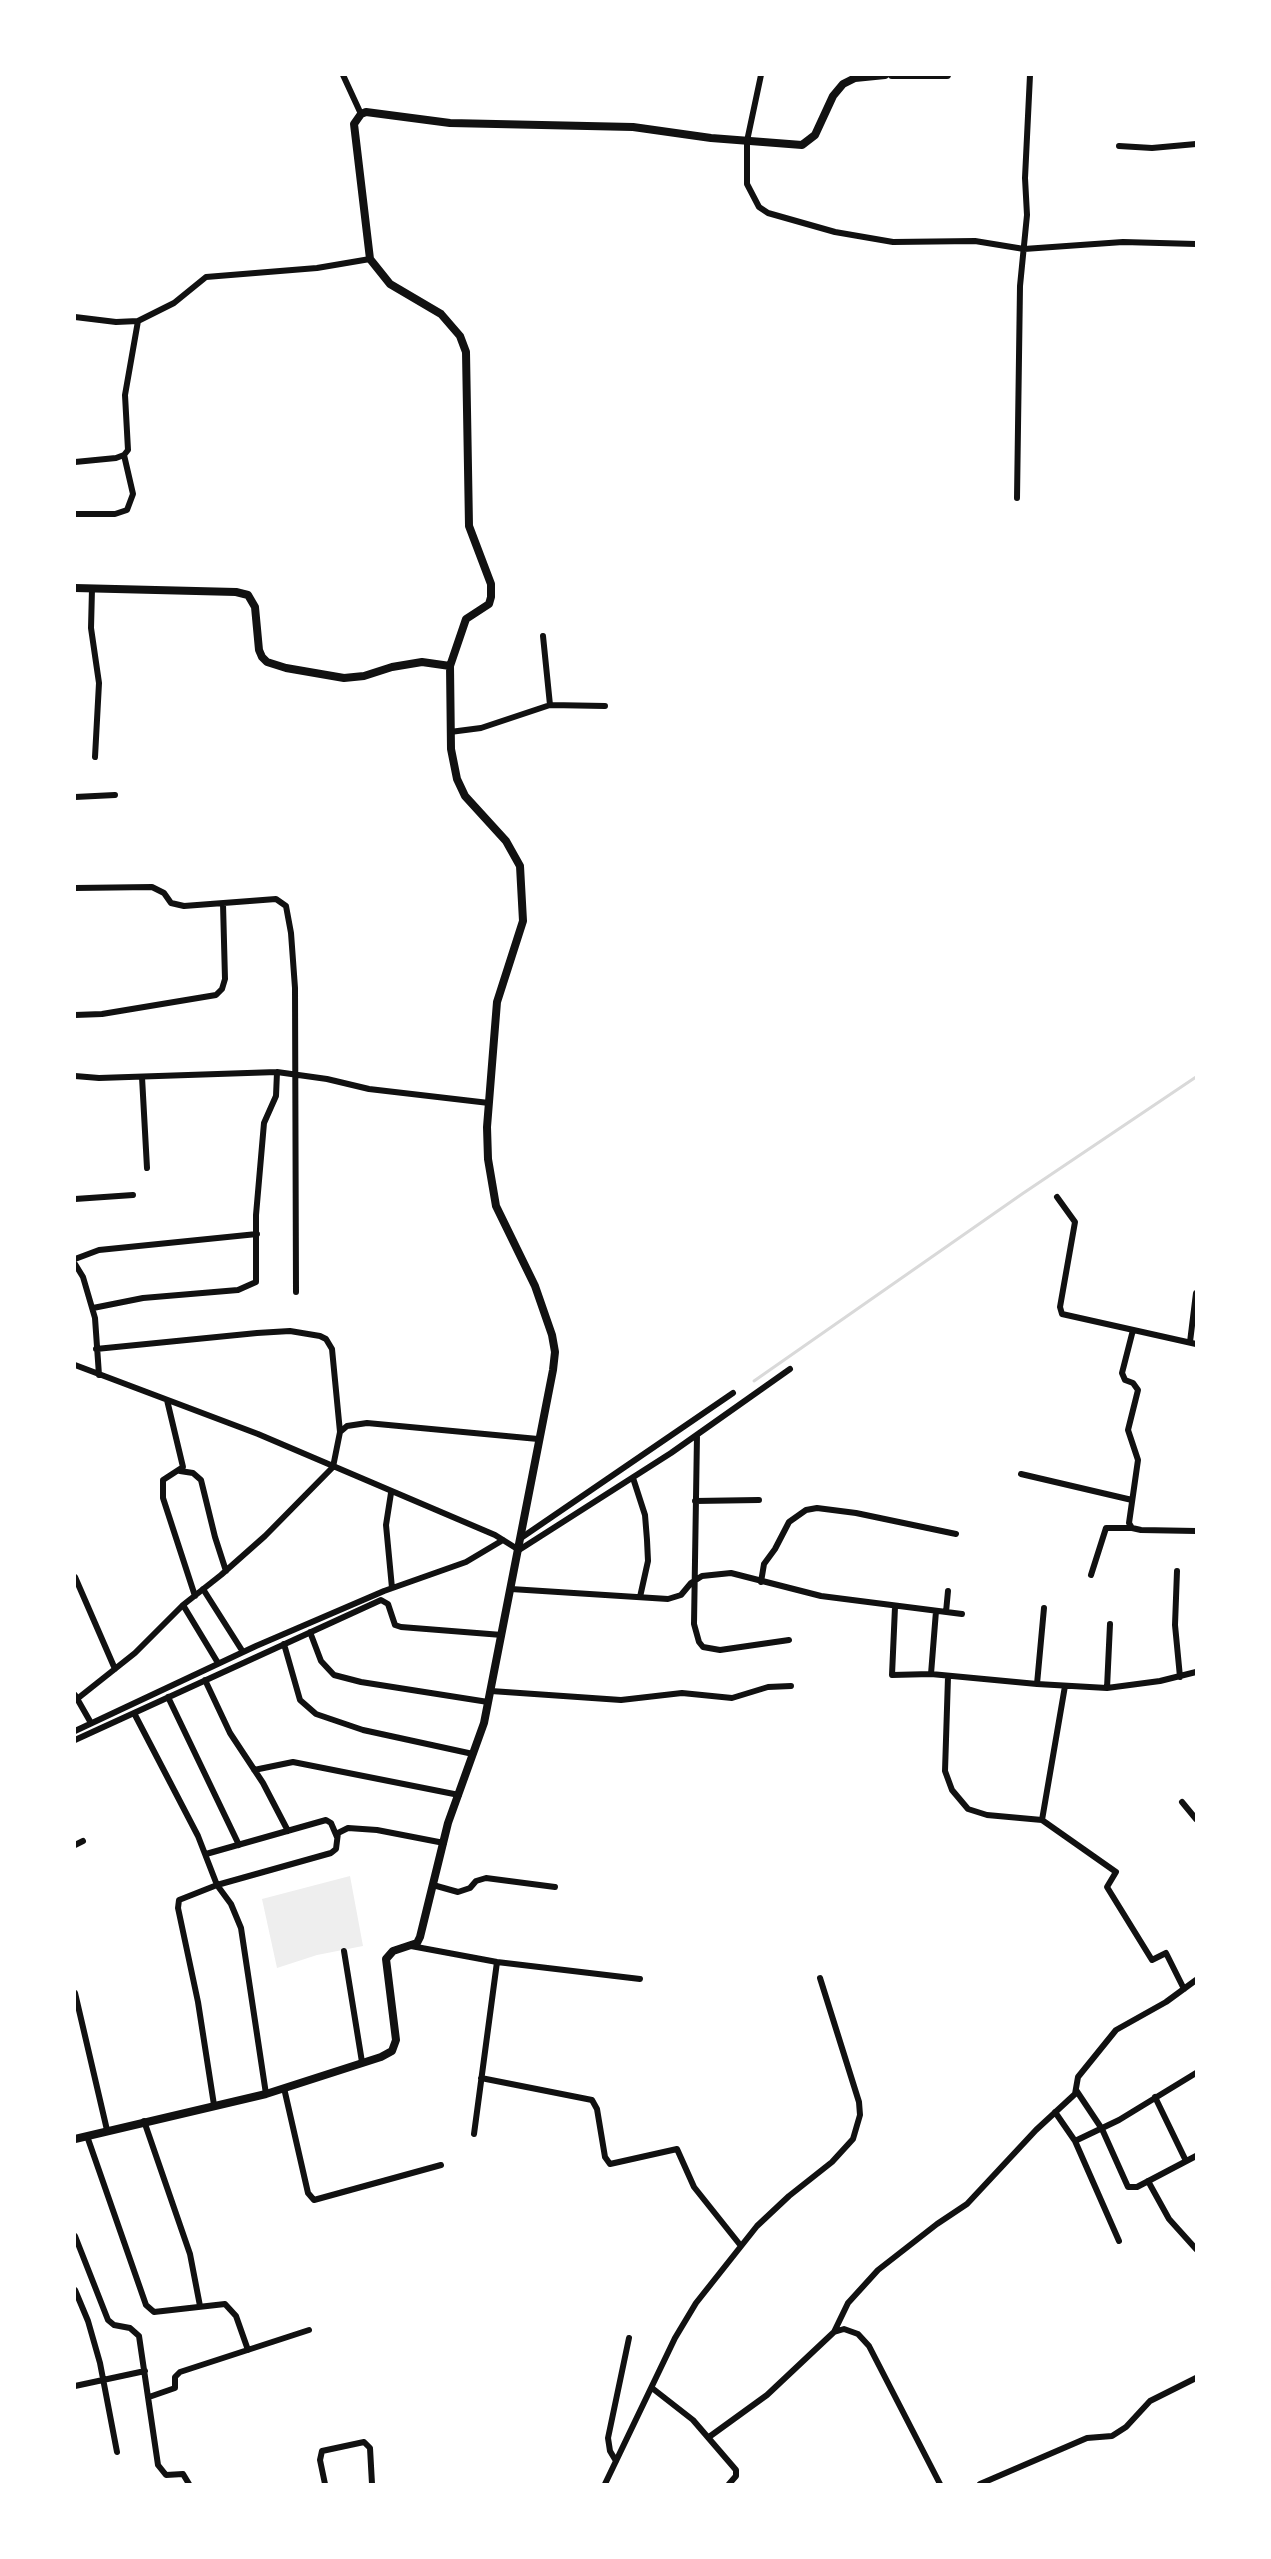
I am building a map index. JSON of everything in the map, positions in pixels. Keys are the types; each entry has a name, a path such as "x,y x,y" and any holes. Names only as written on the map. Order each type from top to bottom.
{"street":[{"path":"343,75 361,114"},
{"path":"761,75 747,141 747,184 759,207 768,213 866,238 920,243 975,241 1024,249 1123,242 1196,244"},
{"path":"411,1946 420,1937 444,1843 491,1691 555,1352 552,1335 535,1286 496,1206 488,1160 489,1103 497,1002 523,921 523,884 515,852 465,796 453,764 450,732 450,666 466,619 489,604 491,597 491,584 469,526 465,352 460,336 441,314 390,284 370,259 354,124 361,114 366,112 450,123 633,127 747,141 802,144 809,141 821,125 833,96 843,84 855,78 885,75"},
{"path":"892,75 947,75"},
{"path":"1017,498 1020,286 1027,215 1025,178 1030,75"},
{"path":"1119,146 1160,148 1196,144"},
{"path":"75,317 116,322 138,321 174,303 206,277 317,268 370,259"},
{"path":"75,514 115,514 127,510 133,494 124,456 129,443 124,412 138,321"},
{"path":"75,462 124,456"},
{"path":"75,588 220,592 248,595 255,607 259,650 262,657 267,662 286,668 344,678 364,676 392,667 422,662 450,666"},
{"path":"92,589 91,628 99,692 95,757"},
{"path":"543,636 550,705"},
{"path":"450,732 481,728 550,705 605,706"},
{"path":"75,797 115,795"},
{"path":"75,888 152,887 164,893 171,903 176,905 224,904 276,899 286,906 291,933 295,988 296,1292"},
{"path":"75,1015 102,1014 216,995 222,989 225,979 224,904"},
{"path":"75,1076 142,1077 225,1072 277,1072 369,1089 489,1103"},
{"path":"93,1308 143,1298 219,1292 253,1286 258,1277 257,1234 264,1124 276,1096 277,1072"},
{"path":"142,1077 147,1168"},
{"path":"75,1199 134,1196"},
{"path":"1057,1197 1075,1222 1060,1307 1062,1314 1193,1343 1196,1293"},
{"path":"99,1375 93,1308 83,1277 75,1262 99,1250 257,1234"},
{"path":"1132,1528 1128,1518 1138,1460 1128,1430 1138,1390 1133,1383 1125,1380 1122,1373 1133,1330"},
{"path":"91,1724 76,1697 115,1669 183,1605 265,1536 333,1467 340,1432 332,1349 326,1339 320,1336 290,1331 96,1349"},
{"path":"75,1365 258,1434 503,1540 519,1550"},
{"path":"519,1550 633,1478 790,1370"},
{"path":"521,1538 733,1393"},
{"path":"167,1400 183,1460 180,1471"},
{"path":"340,1432 355,1423 367,1423 538,1439"},
{"path":"697,1435 694,1624 703,1647 720,1650 789,1640"},
{"path":"195,1596 163,1498 163,1480 169,1474 180,1471 193,1473 201,1480 226,1571"},
{"path":"1021,1474 1132,1500"},
{"path":"633,1478 646,1525 648,1561 640,1598"},
{"path":"391,1493 386,1525 392,1588"},
{"path":"695,1501 759,1500"},
{"path":"761,1582 766,1559 775,1549 789,1522 806,1510 817,1508 855,1513 956,1534"},
{"path":"1091,1575 1106,1528 1164,1532 1196,1531"},
{"path":"75,1731 243,1652 392,1588 466,1562 503,1540"},
{"path":"1177,1571 1175,1624 1180,1677"},
{"path":"511,1589 640,1598 676,1598 696,1579 711,1574 731,1573 821,1596 962,1614"},
{"path":"75,1577 115,1669"},
{"path":"203,1589 243,1652"},
{"path":"946,1612 948,1591"},
{"path":"75,1740 381,1600 388,1604 395,1625 401,1627 502,1635"},
{"path":"183,1605 218,1663"},
{"path":"895,1607 892,1675 931,1674 1107,1688 1180,1677 1196,1672"},
{"path":"1037,1684 1044,1608"},
{"path":"931,1674 936,1611"},
{"path":"1107,1688 1110,1624"},
{"path":"310,1632 321,1660 334,1675 361,1682 488,1702"},
{"path":"284,1644 300,1700 316,1714 363,1730 473,1754"},
{"path":"948,1677 945,1771 952,1790 968,1809 987,1815 1042,1820 1116,1872 1107,1887 1152,1960 1166,1953 1184,1989"},
{"path":"205,1680 230,1733 275,1803 288,1831"},
{"path":"491,1691 621,1700 682,1694 732,1698 768,1687 790,1686"},
{"path":"1042,1820 1065,1686"},
{"path":"168,1697 239,1845"},
{"path":"134,1713 206,1854 217,1886 231,1904 241,1928 266,2094"},
{"path":"254,1770 293,1762 459,1795"},
{"path":"1182,1802 1196,1819"},
{"path":"206,1854 326,1820 331,1823 337,1838"},
{"path":"214,2105 198,2002 177,1908 179,1900 183,1896 331,1853 336,1849 337,1838 342,1830 355,1828 444,1843"},
{"path":"75,1845 83,1841"},
{"path":"433,1885 458,1892 486,1878 555,1887"},
{"path":"75,2139 266,2094 392,2051 396,2040 386,1959 393,1951 411,1946 497,1962 640,1979"},
{"path":"344,1951 362,2062"},
{"path":"474,2134 497,1962"},
{"path":"605,2484 683,2322 741,2246 776,2207 846,2149 857,2128 860,2115 856,2088 820,1978"},
{"path":"709,2437 754,2407 834,2332 848,2303 879,2270 937,2224 967,2204 1076,2090 1078,2077 1116,2030 1166,2002 1196,1980"},
{"path":"75,1993 106,2130"},
{"path":"1075,2141 1102,2129 1196,2073"},
{"path":"481,2078 592,2100 597,2109 605,2157 610,2164 677,2149 694,2187 741,2246"},
{"path":"284,2088 308,2193 314,2200 441,2165"},
{"path":"1076,2090 1102,2129 1128,2187 1132,2188 1148,2181 1196,2156"},
{"path":"1155,2097 1186,2161"},
{"path":"1055,2112 1075,2141 1119,2241"},
{"path":"144,2121 190,2254 200,2306"},
{"path":"87,2136 146,2305 154,2312 217,2303 225,2304 231,2310 248,2350"},
{"path":"1148,2181 1169,2219 1196,2249"},
{"path":"75,2236 108,2320 114,2325 130,2328 139,2336 158,2465 166,2475 183,2474 189,2484"},
{"path":"75,2290 91,2328 104,2380 117,2452"},
{"path":"834,2332 844,2329 858,2334 869,2346 931,2461 940,2484"},
{"path":"148,2397 175,2388 175,2377 180,2372 309,2330"},
{"path":"616,2461 610,2451 608,2438 628,2338"},
{"path":"75,2386 145,2371"},
{"path":"980,2484 1090,2437 1112,2436 1126,2427 1150,2401 1196,2378"},
{"path":"652,2388 679,2407 709,2437 736,2470 729,2484"},
{"path":"325,2484 320,2460 322,2451 364,2442 370,2448 372,2484"}],"shaded area":[{"path":"350,1876 363,1946 317,1955 277,1968 262,1899"}],"waterway":[{"path":"754,1381 1022,1194 1196,1077"}]}
